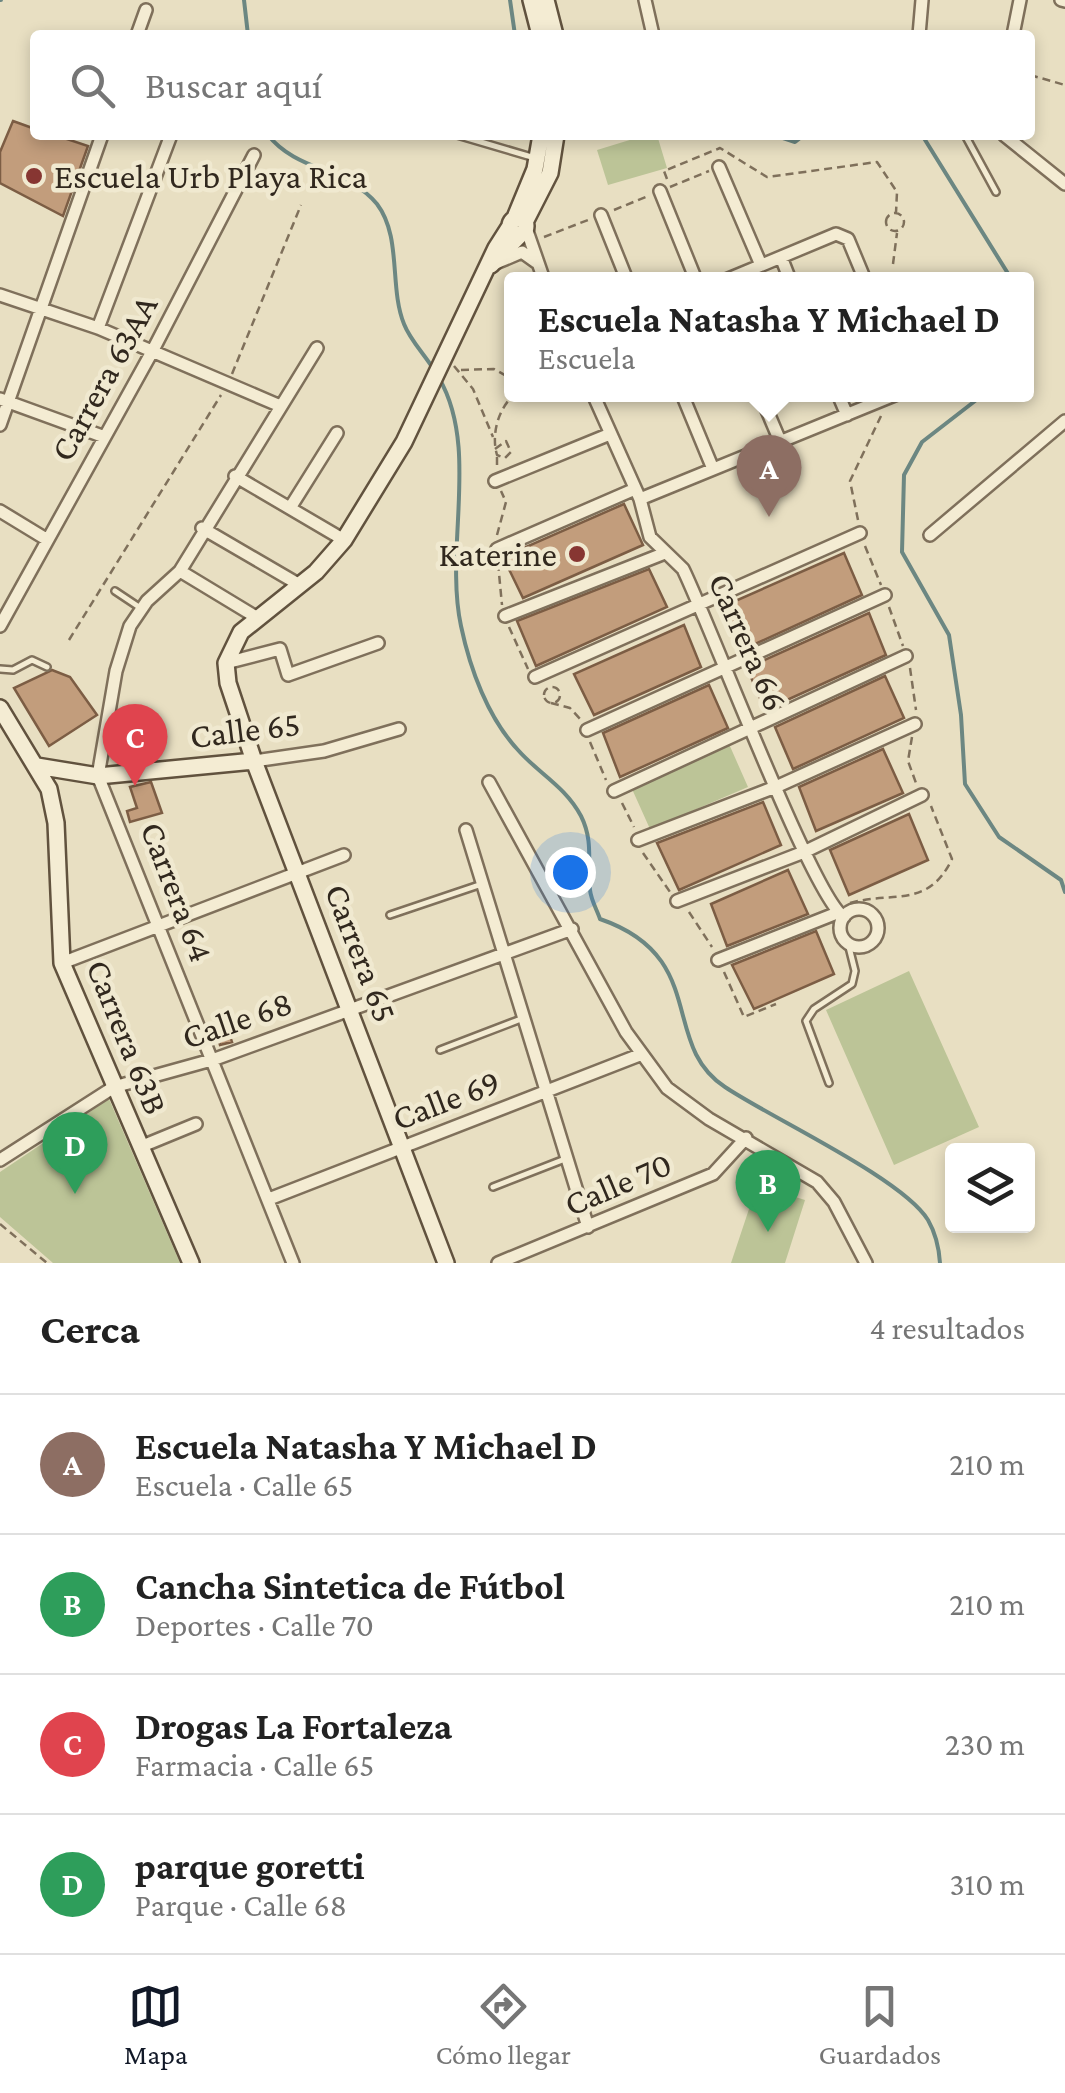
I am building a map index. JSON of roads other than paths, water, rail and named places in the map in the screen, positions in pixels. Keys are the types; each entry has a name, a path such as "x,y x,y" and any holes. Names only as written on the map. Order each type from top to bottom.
{"main road":[{"path":"532,0 539,30"},
{"path":"546,0 553,30"},
{"path":"522,229 540,140"},
{"path":"226,663 240,632 316,572 344,540 450,363 490,265 522,229 550,173 555,140"},
{"name":"Carrera 65","path":"226,663 228,683 254,761 446,1263"},
{"name":"Carrera 63B","path":"0,708 50,788 56,823 62,963 191,1263"},
{"name":"Calle 65","path":"37,766 98,776 254,761"}],"street":[{"path":"644,0 652,30"},
{"path":"919,30 922,0"},
{"path":"1014,30 1020,0"},
{"path":"139,30 146,10"},
{"path":"0,425 5,400 100,140"},
{"path":"98,328 169,140"},
{"path":"1010,140 1065,184"},
{"name":"Carrera 63AA","path":"0,626 153,350 254,155"},
{"path":"719,167 761,265"},
{"path":"665,189 693,272"},
{"path":"601,215 624,272"},
{"path":"522,229 540,272"},
{"path":"745,272 843,234 862,272"},
{"path":"490,265 522,252 536,262"},
{"path":"781,257 787,272"},
{"path":"0,295 98,328 278,405"},
{"path":"98,776 116,672 130,626 180,571 202,528 317,348"},
{"path":"5,400 102,436"},
{"name":"Carrera 66","path":"596,402 638,494 650,537 683,569 702,606 804,852 838,913"},
{"path":"685,402 712,469"},
{"path":"763,402 780,441"},
{"path":"842,402 847,414"},
{"path":"497,549 878,402"},
{"path":"930,535 1065,421"},
{"path":"290,508 337,433"},
{"path":"495,481 610,434"},
{"path":"235,476 344,540"},
{"path":"0,512 46,539"},
{"path":"202,528 298,584"},
{"path":"535,678 860,533"},
{"path":"506,616 665,553"},
{"path":"180,571 256,616"},
{"path":"587,730 728,670 885,595"},
{"path":"226,663 280,648 288,675 378,643"},
{"path":"614,791 906,656"},
{"path":"638,840 778,786 915,724"},
{"name":"Calle 65","path":"254,761 324,751 399,729"},
{"name":"Carrera 64","path":"98,776 270,1198 292,1263"},
{"path":"489,782 642,1054 667,1088 816,1182 834,1202 866,1263"},
{"path":"676,901 804,852 922,795"},
{"path":"466,830 588,1227"},
{"path":"62,963 344,855"},
{"path":"718,960 838,913 864,910 878,926 869,944 848,943 838,913"},
{"name":"Calle 68","path":"0,1160 114,1087 214,1058 572,929"},
{"name":"Calle 69","path":"270,1198 642,1054"},
{"path":"140,1147 196,1124"},
{"name":"Calle 70","path":"498,1263 713,1174 746,1138"}],"lane":[{"path":"474,140 538,159"},
{"path":"967,140 996,192"},
{"path":"115,591 142,609"},
{"path":"0,669 13,670 32,660 47,667"},
{"path":"390,915 482,884"},
{"path":"829,1083 806,1020 814,1009 852,984 855,971 848,943"},
{"path":"440,1050 524,1018"},
{"path":"493,1187 567,1158"}],"waterway":[{"path":"244,0 247,30"},
{"path":"510,0 514,30"},
{"path":"273,140 293,156 352,183 377,204 390,231 404,324 434,370"},
{"path":"789,140 798,140"},
{"path":"925,140 1007,272"},
{"path":"439,378 451,406 457,436 457,596 469,659 489,708 507,737 567,796 581,816 589,844 591,894 600,919 634,935 657,955 670,978 693,1048 705,1069 725,1087 864,1168 914,1203 933,1230 940,1263"},
{"path":"974,402 922,442 904,475 902,552 949,635 961,715 965,784 999,837 1061,880 1065,892"}],"place":[{"name":"Escuela Urb Playa Rica","path":"34,176"},
{"name":"Escuela Natasha Y Michael D","path":"769,517"},
{"name":"Katerine","path":"577,554"},
{"name":"Drogas La Fortaleza","path":"135,786"},
{"name":"parque goretti","path":"75,1194"},
{"name":"Cancha Sintetica de Fútbol","path":"768,1232"}]}
